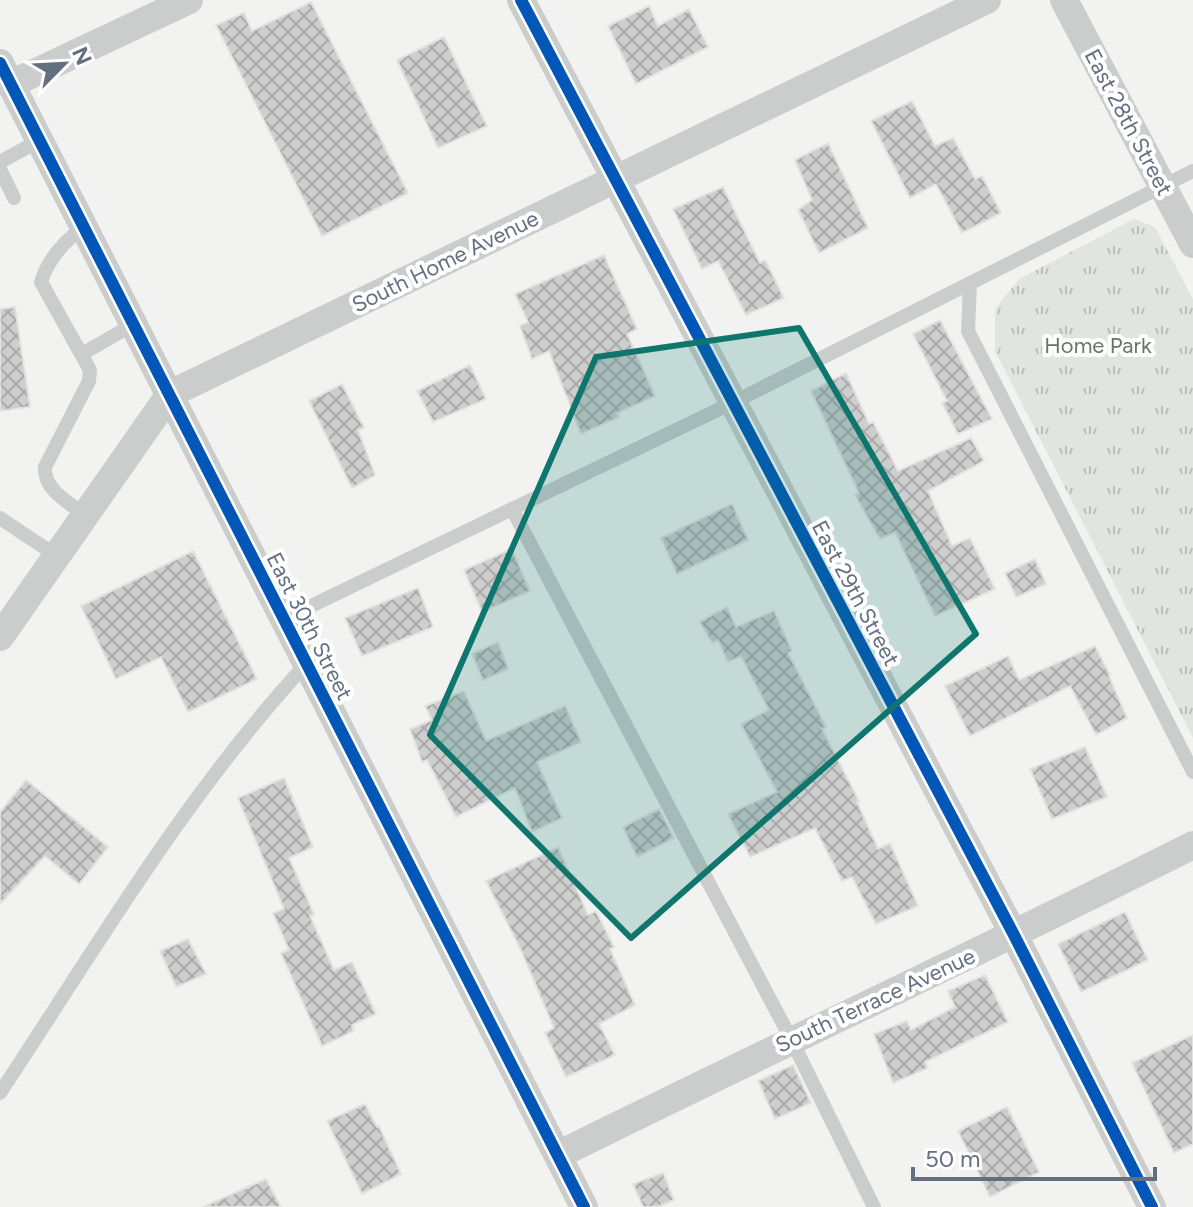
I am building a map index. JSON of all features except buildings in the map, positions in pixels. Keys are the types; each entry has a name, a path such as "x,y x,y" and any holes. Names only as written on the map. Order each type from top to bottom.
{"street":[{"path":"5,73 189,0"},
{"name":"East 29th Street","path":"521,0 1014,935 1152,1207"},
{"name":"South Home Avenue","path":"0,637 170,394 987,0"},
{"name":"East 28th Street","path":"1064,0 1193,244"},
{"name":"East 30th Street","path":"5,73 584,1207"},
{"name":"South Terrace Avenue","path":"558,1155 1193,845"}],"lane":[{"path":"0,162 40,140"},
{"path":"0,169 14,198"},
{"path":"284,619 734,402 1193,171"},
{"path":"85,228 73,234 45,270 41,282 90,370 89,381 45,467 44,476 49,486 85,515"},
{"path":"970,283 968,331 1193,772"},
{"path":"82,354 134,324"},
{"path":"512,509 791,1039 874,1207"},
{"path":"0,518 57,556"},
{"path":"0,1093 204,785 266,707 307,663"}],"highlighted area":[{"path":"799,328 976,634 631,938 430,735 596,357"}],"green space":[{"name":"Home Park","path":"1134,219 1155,227 1193,299 1193,738 995,351 995,309 1019,279"}],"cycle path":[{"path":"521,0 1014,935 1152,1207"},
{"path":"0,63 584,1207"}]}
